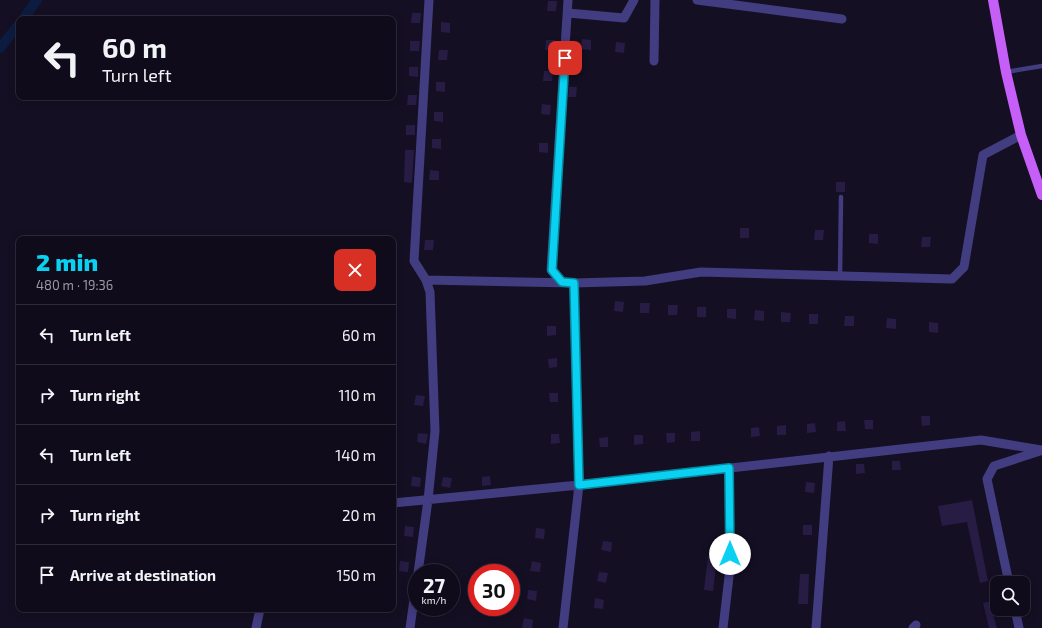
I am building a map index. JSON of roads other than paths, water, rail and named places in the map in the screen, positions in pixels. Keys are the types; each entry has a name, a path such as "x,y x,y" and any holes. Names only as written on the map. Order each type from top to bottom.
{"main road":[{"path":"993,0 1006,72 1021,135 1039,175 1042,195"}],"street":[{"path":"419,564 435,431 430,292 426,280 414,260 429,0"},
{"path":"562,282 552,270 568,0"},
{"path":"568,13 624,18 634,0"},
{"path":"654,61 655,0"},
{"path":"697,0 842,19"},
{"path":"426,280 574,283 645,281 701,272 952,279 964,267 983,155 1021,135"},
{"path":"563,628 579,485 574,283"},
{"path":"396,503 579,485 981,440 1042,450"},
{"path":"1008,576 987,479 994,466 1042,450"},
{"path":"816,628 829,456"},
{"path":"723,628 730,568 729,468"},
{"path":"256,628 259,612"},
{"path":"410,628 412,616"},
{"path":"1016,616 1019,628"}],"lane":[{"path":"1006,72 1042,66"},
{"path":"840,276 841,197"}],"waterway":[{"path":"25,16 37,0"},
{"path":"0,48 16,28"}]}
